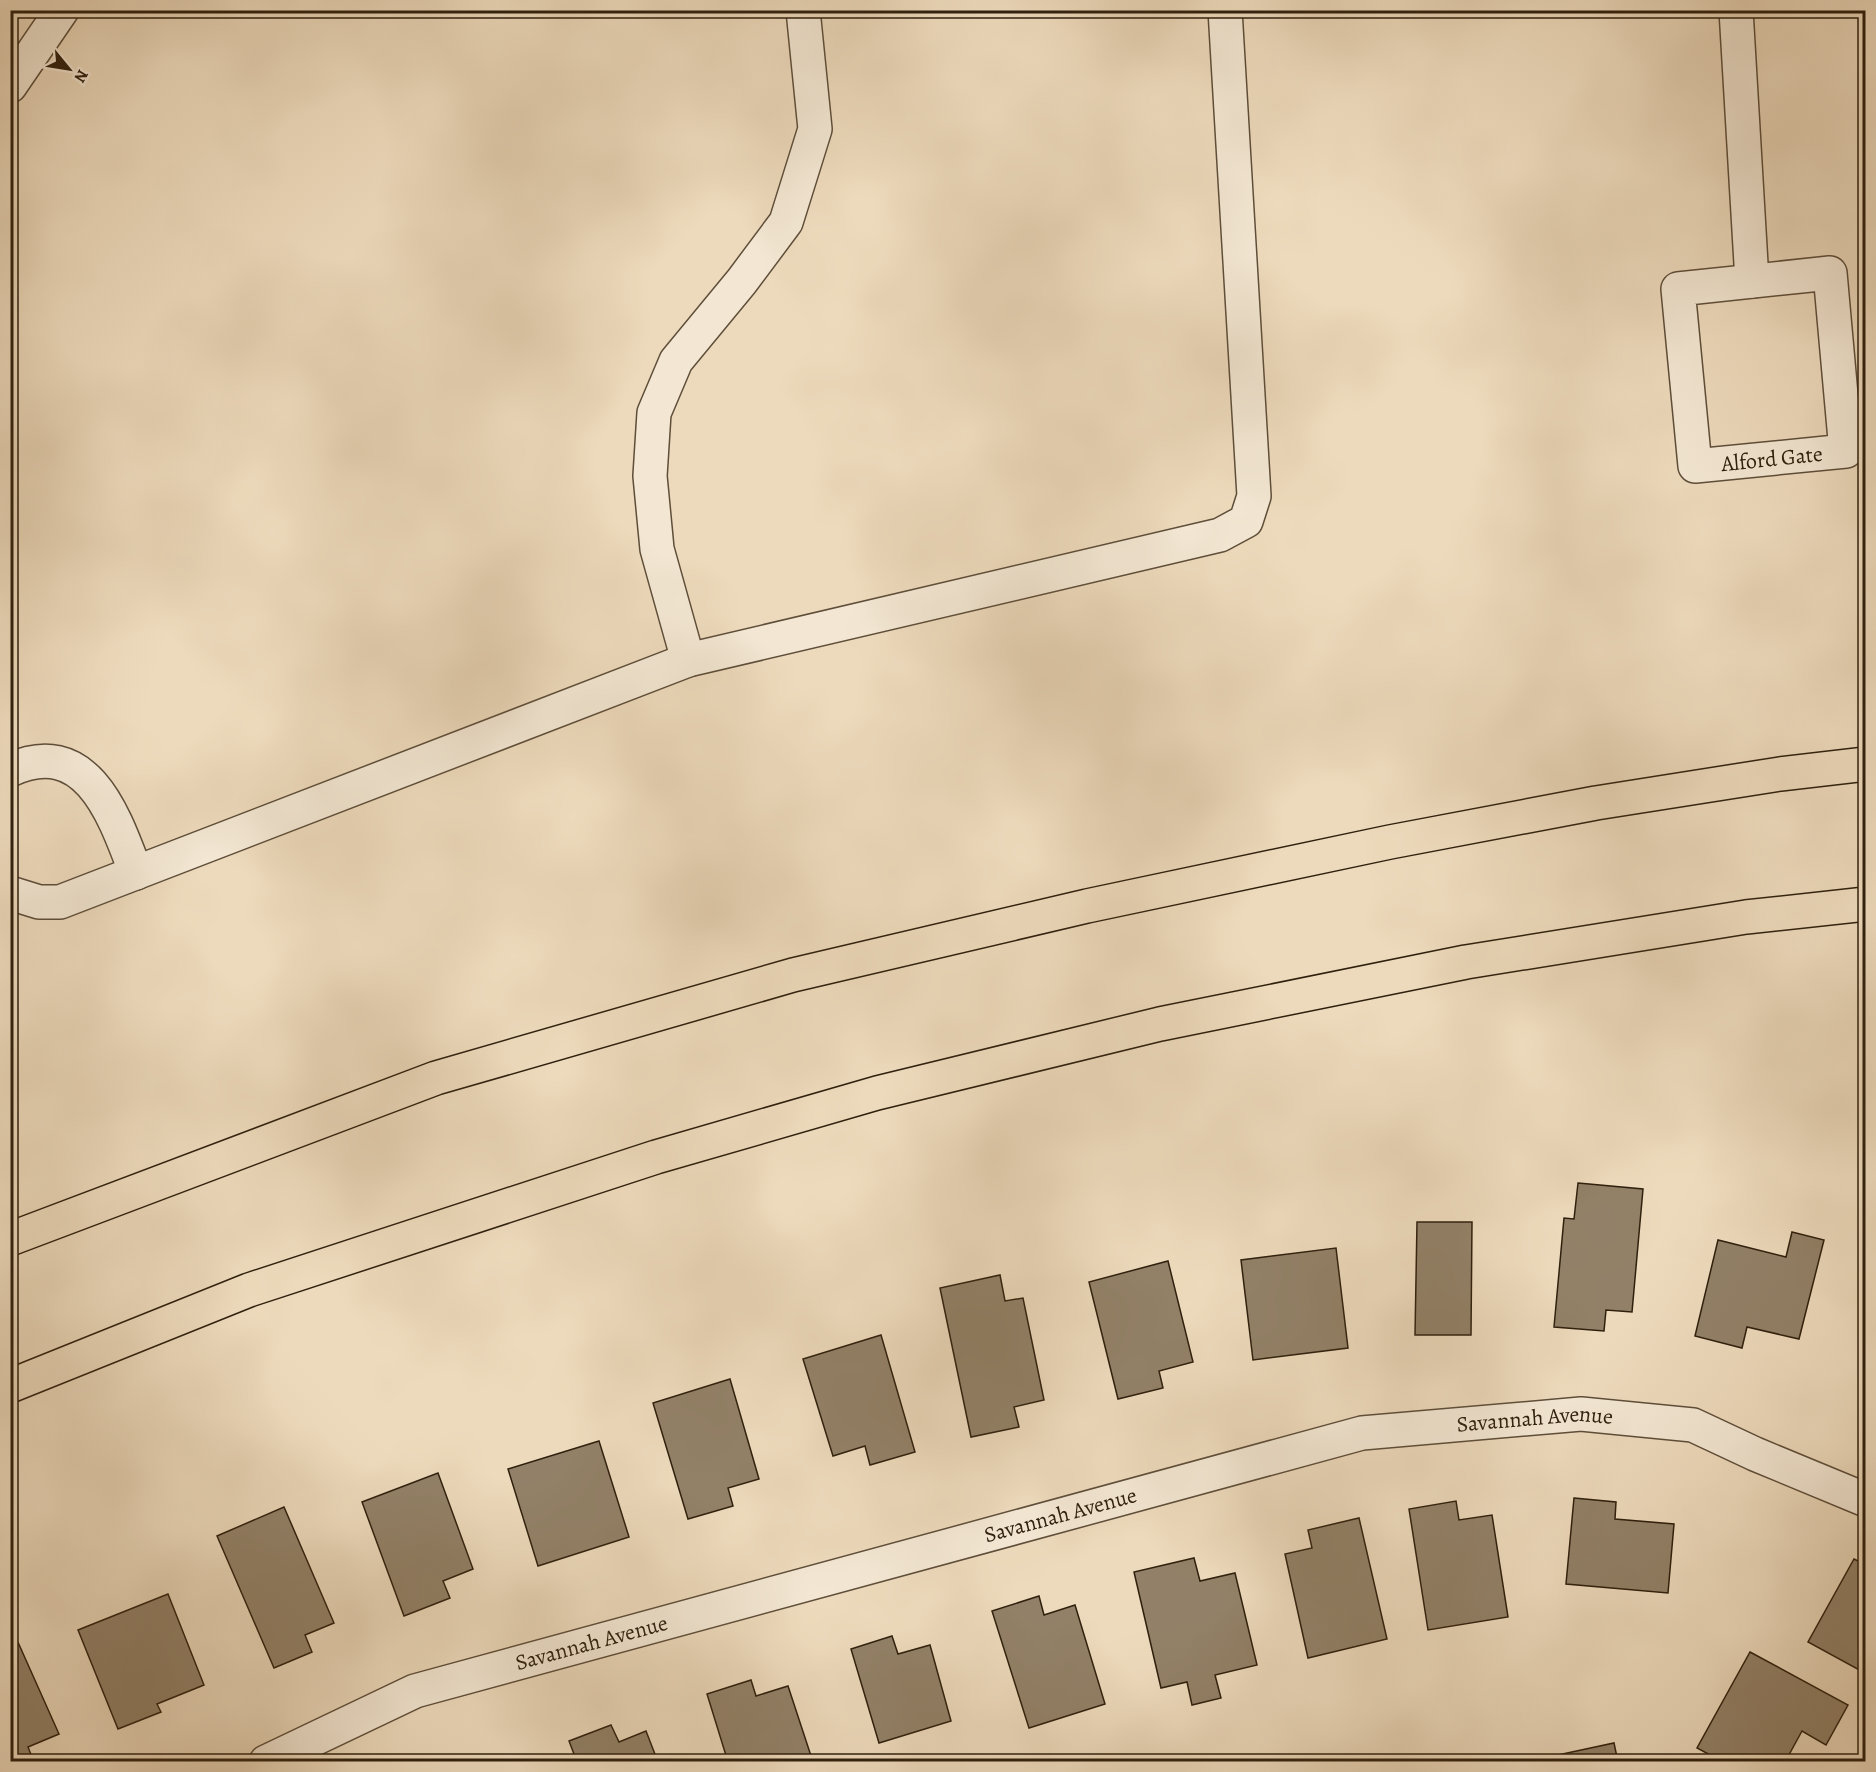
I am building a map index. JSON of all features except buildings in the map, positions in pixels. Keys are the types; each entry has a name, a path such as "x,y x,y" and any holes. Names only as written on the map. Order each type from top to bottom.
{"highway":[{"path":"10,1239 436,1078 793,975 1087,906 1390,842 1596,803 1780,774 1866,764"},
{"path":"10,1386 249,1290 656,1157 877,1094 1160,1024 1466,962 1746,917 1866,904"}],"street":[{"path":"10,86 62,10"},
{"path":"688,660 657,549 650,476 654,413 676,362 742,281 786,222 815,129 803,10"},
{"path":"10,894 39,902 60,902 688,660 1220,535 1246,521 1254,496 1225,10"},
{"path":"1736,10 1752,281"},
{"name":"Alford Gate","path":"1830,273 1846,452 1695,466 1677,289 1752,281 1830,273"},
{"path":"10,770 39,760 63,764 85,777 108,804 136,873"},
{"name":"Savannah Avenue","path":"266,1761 415,1691 1362,1432 1581,1414 1693,1425 1755,1454 1866,1500"}]}
